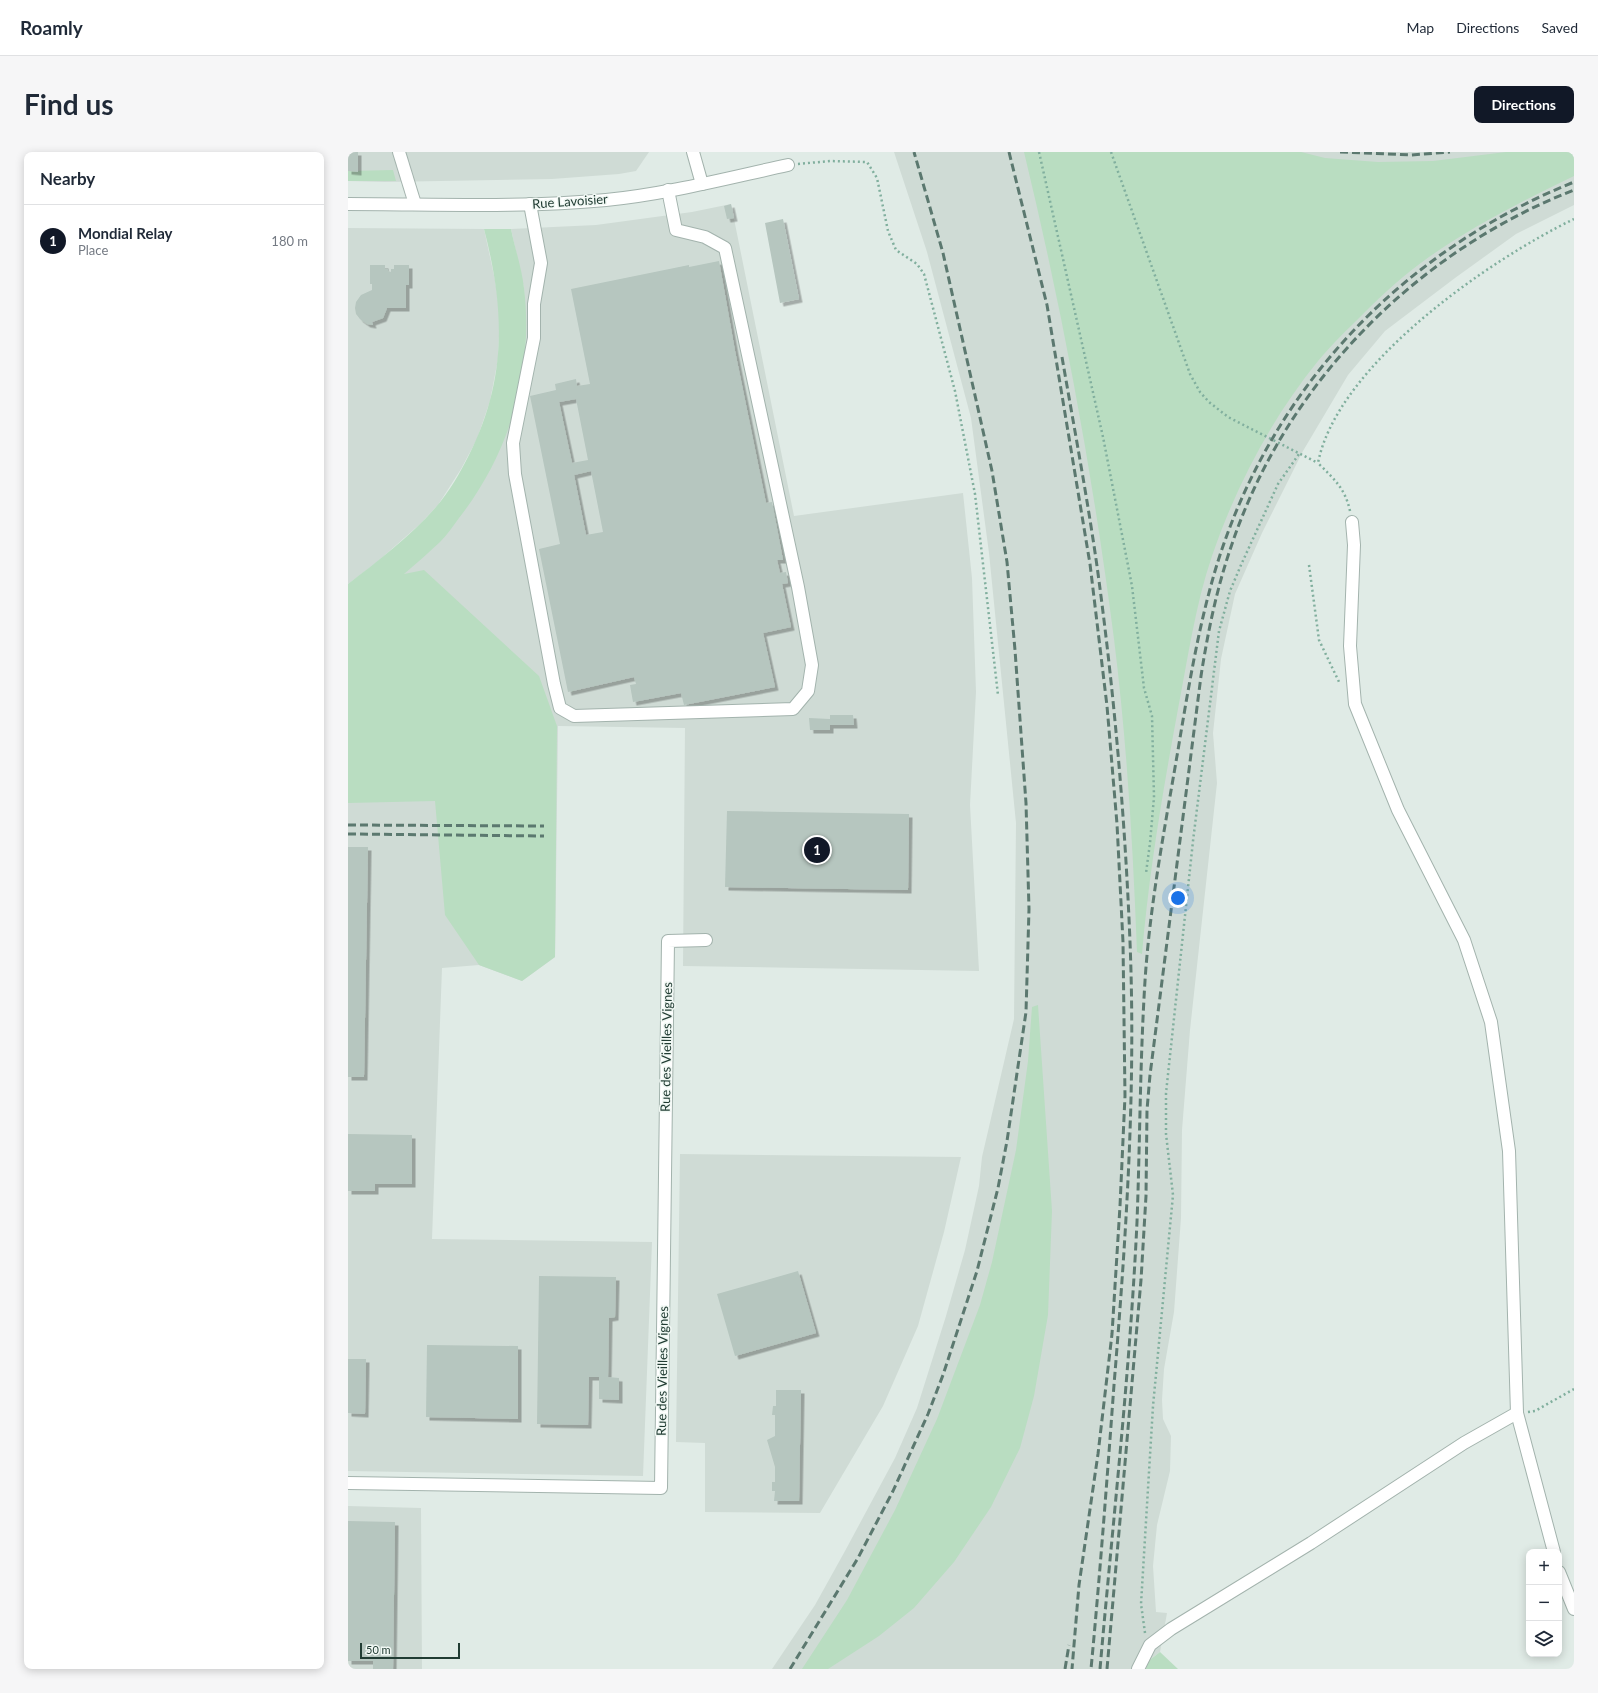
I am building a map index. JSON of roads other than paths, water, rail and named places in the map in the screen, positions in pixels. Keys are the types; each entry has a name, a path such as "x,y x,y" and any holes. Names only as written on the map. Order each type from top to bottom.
{"street":[{"path":"399,152 415,204"},
{"path":"693,152 702,184"},
{"name":"Rue Lavoisier","path":"348,204 530,204 608,200 702,184 788,165"},
{"path":"530,204 541,262 534,304 534,338 513,443 515,474 554,684 560,708 574,716 793,709 808,691 812,665 798,587 725,248 705,238 676,230 668,190"},
{"path":"1352,522 1354,545 1350,646 1355,704 1398,810 1464,940 1491,1022 1510,1151 1517,1413 1553,1549"},
{"name":"Rue des Vieilles Vignes","path":"348,1483 661,1488 668,940 706,940"},
{"path":"1138,1669 1150,1645 1171,1629 1310,1543 1464,1443 1517,1413"},
{"path":"1562,1579 1574,1609"}],"railway":[{"path":"790,1669 858,1558 893,1491 928,1414 943,1375 977,1271 998,1188 1007,1141 1026,1012 1029,909 1026,803 1007,562 992,471 943,253 914,152"},
{"path":"1009,152 1047,305 1090,564 1107,706 1117,824 1123,942 1125,1096 1112,1334 1098,1454 1079,1585 1072,1669"},
{"path":"1340,152 1411,155 1450,152"},
{"path":"1100,1669 1126,1390 1134,1278 1142,1041 1150,923 1158,865 1198,637 1215,571 1239,505 1269,444 1306,387 1350,335 1398,288 1452,247 1511,211 1574,182"},
{"path":"1107,1669 1141,1280 1146,1196 1147,1110 1150,1075 1201,676 1214,609 1232,544 1256,485 1286,429 1323,377 1364,330 1411,286 1462,248 1516,216 1574,190"},
{"path":"1062,357 1085,488 1109,660 1125,848 1132,997 1131,1108 1126,1219 1106,1492 1091,1669"},
{"path":"348,825 544,826"},
{"path":"348,834 544,836"},
{"path":"1065,1669 1069,1645"}],"place":[{"name":"Mondial Relay","path":"817,850"}]}
